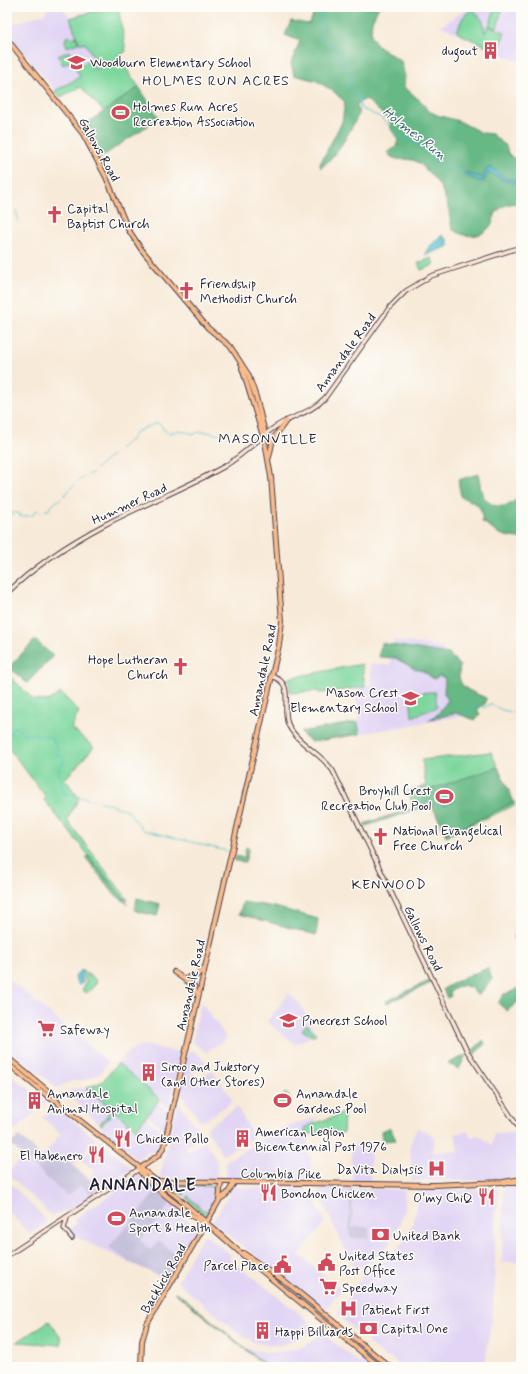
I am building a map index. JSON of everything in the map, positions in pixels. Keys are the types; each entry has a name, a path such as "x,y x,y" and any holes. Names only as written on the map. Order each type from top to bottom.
{"main road":[{"name":"Gallows Road","path":"7,39 83,134 103,172 124,221 141,250 208,328 230,346 242,366 264,436"},
{"name":"Annandale Road","path":"139,1169 157,1157 163,1150 279,645 282,621 273,493 264,436 286,421 312,410 320,403 390,307 406,290 431,276 521,247"},
{"path":"269,461 273,439 286,421"},
{"name":"Hummer Road","path":"7,592 29,574 85,536 125,514 176,492 225,466 264,436"},
{"name":"Gallows Road","path":"272,676 279,678 285,684 286,714 290,728 334,771 467,1051 521,1131"},
{"path":"189,976 197,975 204,968"},
{"path":"174,972 196,988 197,1001"},
{"path":"7,1057 53,1095 55,1100"},
{"path":"7,1063 204,1220 206,1224 237,1250 380,1367"},
{"path":"7,1256 139,1169"},
{"path":"139,1169 141,1174 150,1182 202,1223 206,1224"},
{"name":"Columbia Pike","path":"502,1182 521,1179"},
{"name":"Columbia Pike","path":"156,1181 434,1185 502,1182 521,1183"},
{"name":"Backlick Road","path":"141,1367 142,1341 147,1324 220,1199 221,1182"},
{"path":"220,1199 227,1194 234,1183"},
{"path":"68,1216 64,1228 72,1238"},
{"path":"237,1250 254,1259 295,1289 390,1367"},
{"path":"275,1280 295,1289"}],"shaded area":[{"name":"Woodburn Elementary School","path":"50,7 62,7 70,17 108,7 118,7 126,50 118,56 139,87 104,112 82,81 60,96 8,34 7,30 12,24 43,15"},
{"path":"469,7 521,7 521,63 441,26"},
{"name":"Mason Crest Elementary School","path":"394,640 442,647 473,714 360,734 355,686 372,685 371,664 390,665"},
{"path":"7,978 108,1062 100,1074 87,1080 71,1081 57,1088 7,1047"},
{"name":"Pinecrest School","path":"289,993 300,1004 317,1034 295,1044 267,1022"},
{"path":"201,1002 227,1038 206,1052 192,1042"},
{"path":"146,1045 181,1053 169,1109 159,1100 160,1099 118,1063 125,1055 136,1047"},
{"path":"193,1050 207,1062 190,1073 195,1081 212,1070 233,1101 204,1121 200,1121 179,1091 189,1051"},
{"path":"7,1073 47,1102 10,1135 7,1133"},
{"path":"86,1088 112,1109 100,1124 67,1094 73,1089"},
{"path":"157,1103 168,1112 165,1130 147,1115"},
{"path":"177,1103 180,1104 202,1136 185,1147 188,1152 205,1141 217,1161 217,1179 160,1177"},
{"path":"55,1107 95,1138 72,1165 58,1154 50,1164 42,1157 61,1134 42,1117"},
{"path":"237,1107 254,1137 223,1155 206,1128"},
{"path":"114,1111 136,1129 145,1117 163,1132 159,1146 152,1154 146,1150 138,1160 100,1129"},
{"path":"318,1117 308,1134 308,1156 311,1156 311,1180 229,1179 226,1176 226,1161 284,1128"},
{"path":"417,1128 430,1133 435,1139 432,1152 459,1151 455,1134 467,1131 471,1137 478,1135 492,1145 494,1134 518,1132 521,1137 521,1177 482,1180 412,1181 410,1145"},
{"path":"19,1136 50,1164 58,1154 100,1188 91,1194 81,1186 67,1196 10,1144"},
{"path":"98,1140 130,1167 130,1170 102,1189 89,1179 95,1171 81,1160"},
{"path":"371,1143 370,1181 352,1180 351,1145"},
{"path":"24,1156 67,1196 81,1186 93,1196 65,1213 63,1211 52,1216 7,1173"},
{"path":"139,1176 157,1190 109,1247 128,1262 70,1234 69,1230 78,1222 74,1219"},
{"path":"7,1180 46,1220 45,1224 30,1234 7,1210"},
{"path":"171,1185 217,1186 217,1198 207,1215"},
{"path":"506,1185 521,1185 521,1261 502,1263 504,1187"},
{"path":"234,1187 299,1188 310,1192 325,1222 299,1255 341,1290 327,1308 324,1309 213,1223 213,1220"},
{"path":"322,1188 350,1189 349,1235 351,1239 369,1238 369,1227 352,1227 353,1189 405,1190 404,1212 389,1245 380,1254 359,1268 354,1267 318,1192"},
{"path":"350,1189 353,1189 352,1227 369,1227 369,1238 351,1239 349,1235"},
{"path":"496,1189 498,1191 498,1209 495,1210 495,1287 485,1367 402,1367 389,1356 387,1358 368,1343 369,1342 337,1314 364,1274 393,1254 404,1241 413,1223 416,1209 416,1194 420,1191"},
{"path":"157,1190 171,1203 140,1240 151,1250 159,1240 181,1259 168,1278 164,1278 128,1262 109,1247"},
{"path":"173,1201 183,1210 180,1214 198,1229 181,1259 159,1240 151,1250 140,1240"},
{"path":"206,1235 231,1255 229,1258 310,1322 312,1327 307,1334 282,1345 266,1345 254,1342 241,1335 177,1282 203,1236"},
{"path":"322,1333 360,1364 363,1359 373,1367 268,1367 245,1348 266,1353 289,1351 306,1346"}],"green space":[{"path":"111,7 118,7 126,51 118,57 139,87 104,112 81,87 60,97 55,91 80,77 75,67 91,60 95,70 99,68 86,44 79,43 70,18"},
{"path":"317,7 379,7 372,21 371,36 377,45 401,61 405,76 404,87 423,103 427,110 437,115 459,121 482,133 492,134 506,146 508,153 513,158 521,161 521,204 510,204 498,210 492,224 487,230 478,235 473,236 462,234 452,229 445,197 438,184 419,163 412,160 396,159 387,153 396,147 398,140 391,129 390,121 366,99 356,104 359,113 352,128 333,156 321,168 320,164 342,122 345,102 333,91 317,81 294,75 291,63 300,41 285,35 291,21 309,24"},
{"path":"472,8 483,21 485,33 488,26 505,32 499,50 496,51 458,33 457,31 463,17"},
{"path":"495,8 502,10 497,28 489,26"},
{"path":"71,36 72,38 76,36 78,43 67,47 65,41 66,37"},
{"path":"69,51 73,60 63,65 58,56"},
{"path":"139,87 159,118 100,158 83,126"},
{"path":"432,258 434,265 421,270 418,263"},
{"path":"478,474 482,493 490,503 496,506 508,505 513,502 521,491 521,538 505,536 494,531 482,522 482,516 478,505 461,497 458,480"},
{"path":"35,640 53,656 27,683 9,667"},
{"path":"381,643 449,654 460,666 459,673 462,684 469,690 486,698 485,704 477,709 480,714 475,720 456,713 428,720 437,715 448,700 444,693 445,678 439,676 434,679 423,671 415,669 395,658 379,657"},
{"path":"362,664 365,687 320,693 317,691 290,693 289,678"},
{"path":"10,676 34,700 48,701 61,693 79,712 71,728 94,747 65,779 79,798 67,820 128,900 122,897 44,800 46,797 7,746 7,681"},
{"path":"435,692 437,707 412,717 410,693"},
{"path":"358,722 360,734 311,742 300,732"},
{"path":"491,752 515,805 446,836 425,788 407,792 426,786 422,760"},
{"path":"498,767 514,802 447,835 430,802 415,810 366,826 364,824 413,808 410,796"},
{"path":"246,847 249,848 245,862 235,861 236,856 244,858"},
{"path":"88,856 128,904 114,894 86,858"},
{"path":"137,898 160,904 157,916 136,911"},
{"path":"243,902 275,907 318,919 316,935 239,914"},
{"path":"521,933 521,948 513,937"},
{"path":"488,968 492,979 478,996 471,988 463,985 450,991 451,996 447,998 443,989 465,977"},
{"path":"86,973 97,981 91,990 86,993 82,990 86,983 84,977"},
{"path":"431,980 431,983 387,1003 386,1001"},
{"path":"521,987 521,999 507,1011 498,1003 504,994"},
{"path":"307,1024 316,1034 312,1036 302,1030"},
{"path":"483,1040 485,1044 474,1055 472,1051"},
{"path":"466,1055 459,1069 448,1064 449,1063"},
{"path":"118,1063 160,1099 136,1129 114,1111 102,1125 100,1124 112,1109 86,1088 102,1082"},
{"name":"Annandale Gardens Pool","path":"286,1093 290,1098 285,1106 283,1104 279,1106 275,1102"},
{"path":"344,1113 343,1133 305,1134 305,1127"},
{"path":"390,1128 396,1140 382,1141 381,1131"},
{"path":"170,1184 186,1184 186,1187 181,1186 180,1189 177,1189 185,1194 183,1196 173,1187 169,1186"},
{"path":"192,1184 216,1185 217,1198 214,1198 215,1187 213,1189 210,1186 193,1186"},
{"path":"188,1196 204,1211 206,1209 208,1211 212,1204 210,1203 212,1203 213,1206 207,1217 187,1199"},
{"path":"155,1285 164,1289 160,1295 152,1290"},
{"path":"174,1292 178,1293 268,1367 267,1367"},
{"path":"49,1321 61,1337 61,1345 17,1342"}],"water":[{"path":"487,168 492,168 506,179 517,180 521,174 521,179 516,183 505,181 489,172 484,181 479,181 465,175 464,172 483,178"},
{"path":"442,235 447,239 449,246 426,255 427,249"},
{"name":"Broyhill Crest Recreation Club Pool","path":"444,788 448,788 452,794 453,801 443,806 435,796"},
{"path":"81,970 84,972 82,977 83,983 80,986 76,982 75,976"}],"waterway":[{"name":"Holmes Run","path":"319,7 321,24 320,40 331,43 336,49 343,65 351,70 352,74 348,87 359,96 360,108 380,117 390,126 394,133 429,153 441,167 454,168 465,173"},
{"path":"16,210 19,223"},
{"path":"119,449 132,439 136,432 156,423 161,425 162,428 170,434 171,431 175,432 177,430 194,434 205,432 217,435 220,432"},
{"path":"96,469 114,453"},
{"path":"88,475 92,473"},
{"path":"78,482 85,477"},
{"path":"64,496 75,484"},
{"path":"45,510 49,510 51,506 61,498"},
{"path":"7,516 9,517 12,513 19,513 20,517 33,515 36,510 41,512"},
{"path":"462,715 474,705 479,709 482,706 484,708 490,704 502,710 516,713 519,718"},
{"path":"7,735 11,733 13,727 16,727 23,734 32,733 49,737"},
{"path":"51,738 58,748 56,753 58,757 61,755 63,757 63,763 57,774 60,777 64,793 93,800"},
{"path":"99,801 127,810 143,830 227,851"},
{"path":"291,925 298,923 298,926"}],"place":[{"name":"dugout","path":"491,50"},
{"name":"Woodburn Elementary School","path":"77,62"},
{"name":"Holmes Run Acres Recreation Association","path":"120,113"},
{"name":"Capital Baptist Church","path":"54,215"},
{"name":"Friendship Methodist Church","path":"187,290"},
{"name":"Hope Lutheran Church","path":"181,666"},
{"name":"Mason Crest Elementary School","path":"411,699"},
{"name":"Broyhill Crest Recreation Club Pool","path":"444,797"},
{"name":"National Evangelical Free Church","path":"380,837"},
{"name":"Pinecrest School","path":"289,1020"},
{"name":"Safeway","path":"47,1029"},
{"name":"Siroo and Jukstory (and Other Stores)","path":"148,1073"},
{"name":"Annandale Animal Hospital","path":"34,1100"},
{"name":"Annandale Gardens Pool","path":"283,1100"},
{"name":"Chicken Pollo","path":"123,1138"},
{"name":"American Legion Bicentennial Post 1976","path":"242,1138"},
{"name":"El Habenero","path":"96,1155"},
{"name":"DaVita Dialysis","path":"436,1169"},
{"name":"Bonchon Chicken","path":"268,1193"},
{"name":"O'my ChiQ","path":"486,1197"},
{"name":"Annandale Sport & Health","path":"116,1219"},
{"name":"United Bank","path":"380,1235"},
{"name":"United States Post Office","path":"326,1262"},
{"name":"Parcel Place","path":"282,1265"},
{"name":"Speedway","path":"329,1287"},
{"name":"Patient First","path":"349,1309"},
{"name":"Capital One","path":"368,1328"},
{"name":"Happi Billiards","path":"262,1331"}],"district":[{"name":"HOLMES RUN ACRES","path":"216,80"},
{"name":"MASONVILLE","path":"268,438"},
{"name":"KENWOOD","path":"389,884"},
{"name":"ANNANDALE","path":"143,1184"}]}
